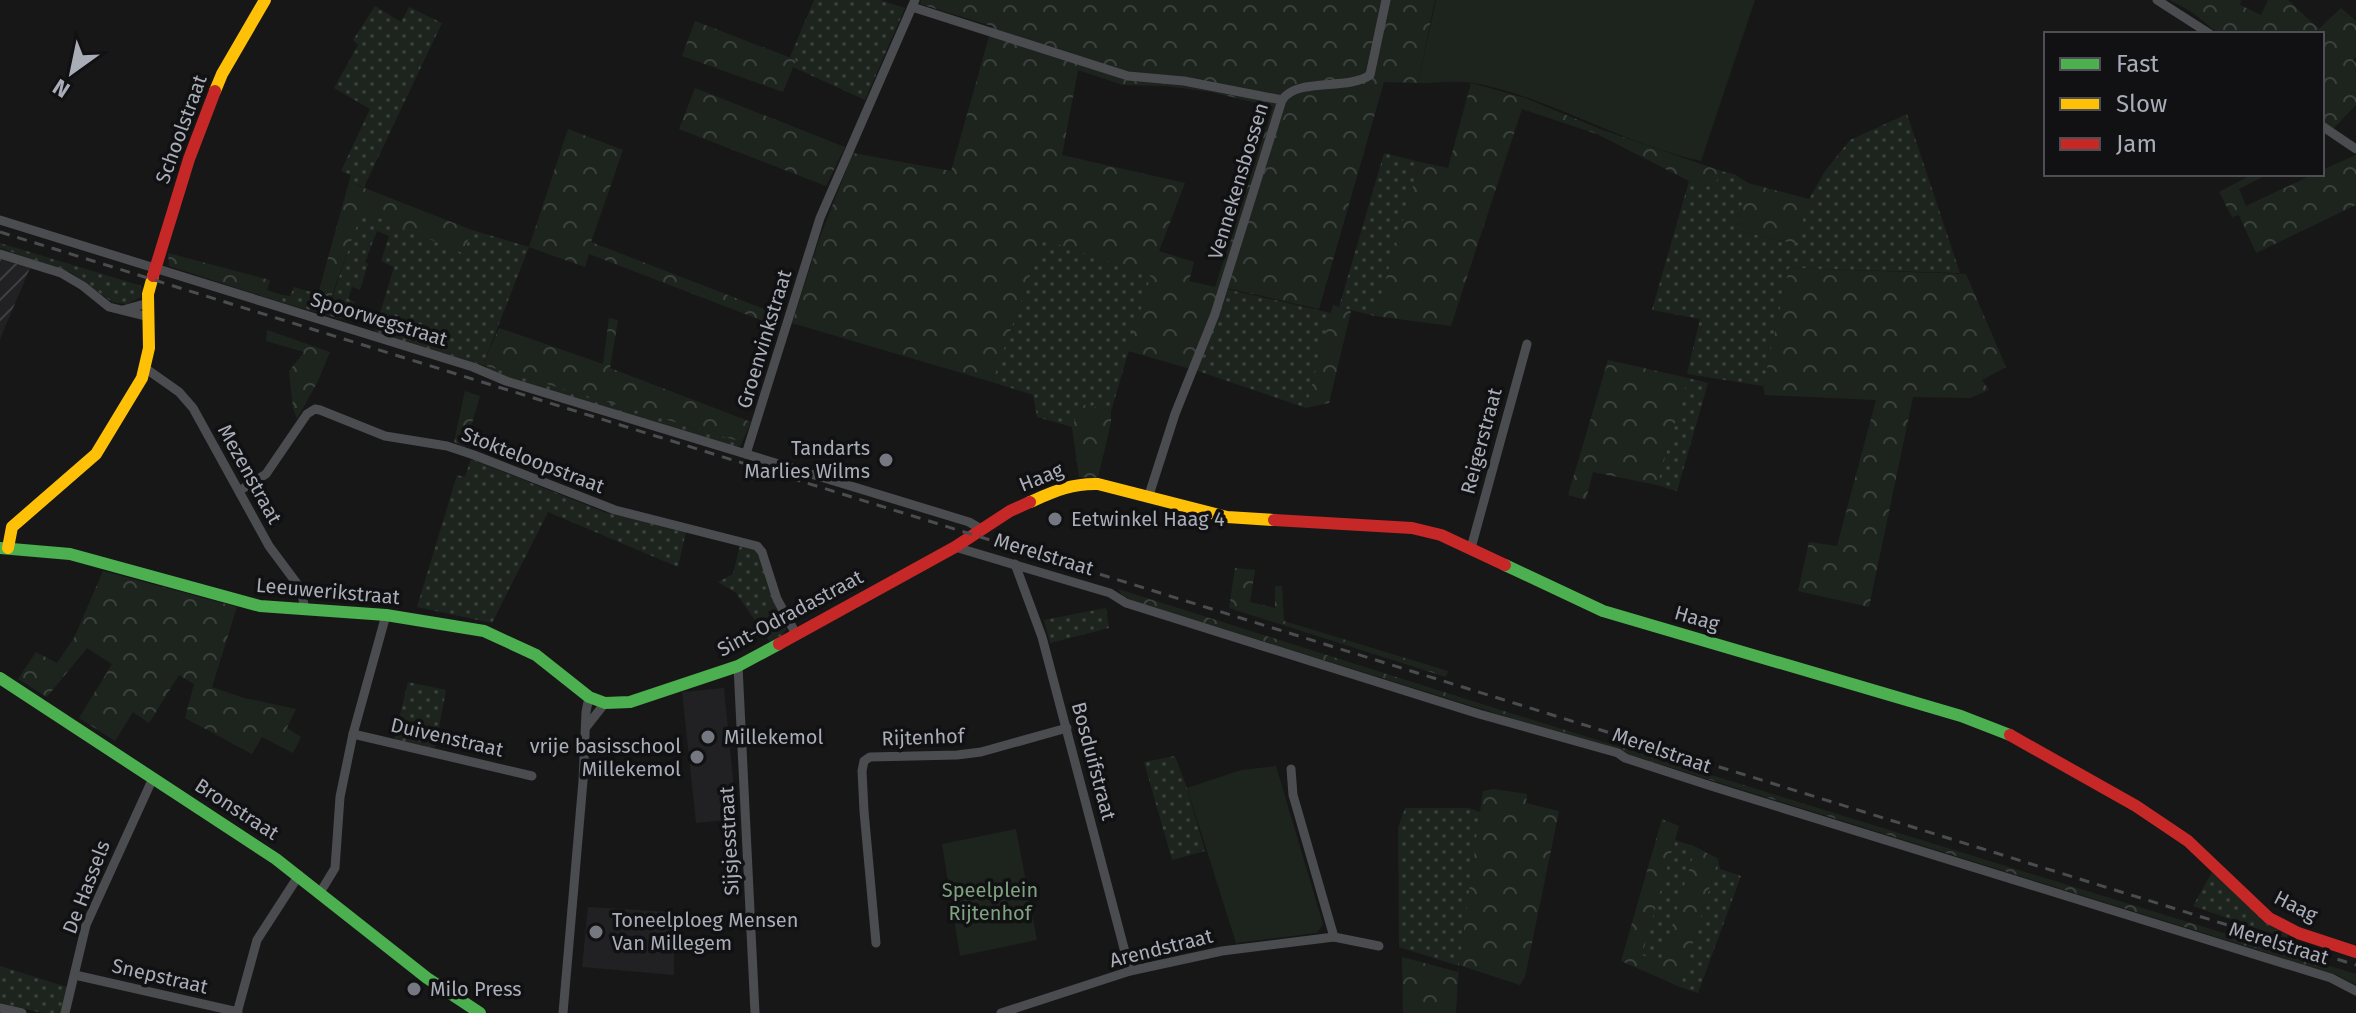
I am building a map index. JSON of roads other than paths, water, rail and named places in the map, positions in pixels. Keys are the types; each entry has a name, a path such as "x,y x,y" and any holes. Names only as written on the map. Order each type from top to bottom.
{"street":[{"name":"Schoolstraat","path":"145,368 149,348 148,303 154,274 189,159 211,100 235,49 265,0"},
{"path":"1282,100 1287,93 1300,88 1361,81 1370,75 1386,0"},
{"path":"2157,0 2207,32"},
{"name":"Vennekensbossen","path":"913,4 1128,76 1184,81 1282,100 1215,314 1175,414 1148,498"},
{"name":"Groenvinkstraat","path":"746,454 820,218 913,4"},
{"path":"2324,127 2356,149"},
{"name":"Spoorwegstraat","path":"0,220 154,274 473,367 506,381 746,454"},
{"path":"0,254 61,273 109,307 149,317"},
{"path":"123,310 148,303"},
{"name":"Reigerstraat","path":"1471,548 1527,344"},
{"path":"4,548 12,527 96,454 133,395 145,368"},
{"name":"Mezenstraat","path":"145,368 179,392 193,408 269,546 301,589 305,610"},
{"name":"Stokteloopstraat","path":"239,491 266,474 307,414 315,409 320,410 385,436 447,446 474,455 615,510 757,546 762,552 777,599 796,634"},
{"path":"746,454 969,522 981,529"},
{"name":"Haag","path":"981,529 1010,511 1061,488 1080,483 1098,484 1227,517 1412,528 1441,535 1603,611 1961,716 2022,739 2136,806 2188,841 2269,918 2298,933 2356,952"},
{"name":"Sint-Odradastraat","path":"589,697 605,703 630,702 738,666 955,547 981,529"},
{"name":"Merelstraat","path":"955,547 1110,593 1126,603 1479,714 1618,753 1711,786 2331,978 2356,991"},
{"name":"Leeuwerikstraat","path":"4,548 70,554 238,602 451,624 501,637 536,655 589,697"},
{"name":"Bosduifstraat","path":"1015,564 1042,637 1130,971"},
{"path":"321,891 335,868 340,797 353,734 386,615"},
{"name":"Sijsjesstraat","path":"738,666 755,1013"},
{"name":"Bronstraat","path":"0,678 299,875 441,989 480,1013"},
{"path":"563,1013 589,697"},
{"path":"585,728 605,703"},
{"name":"Rijtenhof","path":"876,943 864,811 864,761 870,757 981,752 1067,728"},
{"name":"Duivenstraat","path":"353,734 532,776"},
{"path":"1291,769 1293,795 1334,937"},
{"name":"De Hassels","path":"65,1013 86,925 153,778"},
{"path":"238,1012 257,940 299,875"},
{"name":"Arendstraat","path":"1001,1013 1130,971 1222,951 1334,937 1379,946"},
{"name":"Snepstraat","path":"75,975 238,1012"},
{"path":"0,1008 22,1013"}],"railway":[{"path":"0,232 2356,965"}],"place":[{"name":"Tandarts Marlies Wilms","path":"886,460"},
{"name":"Eetwinkel Haag 4","path":"1055,519"},
{"name":"Millekemol","path":"708,737"},
{"name":"vrije basisschool Millekemol","path":"697,757"},
{"name":"Toneelploeg Mensen Van Millegem","path":"596,932"},
{"name":"Milo Press","path":"414,989"}],"park label":[{"name":"Speelplein Rijtenhof","path":"990,902"}]}
